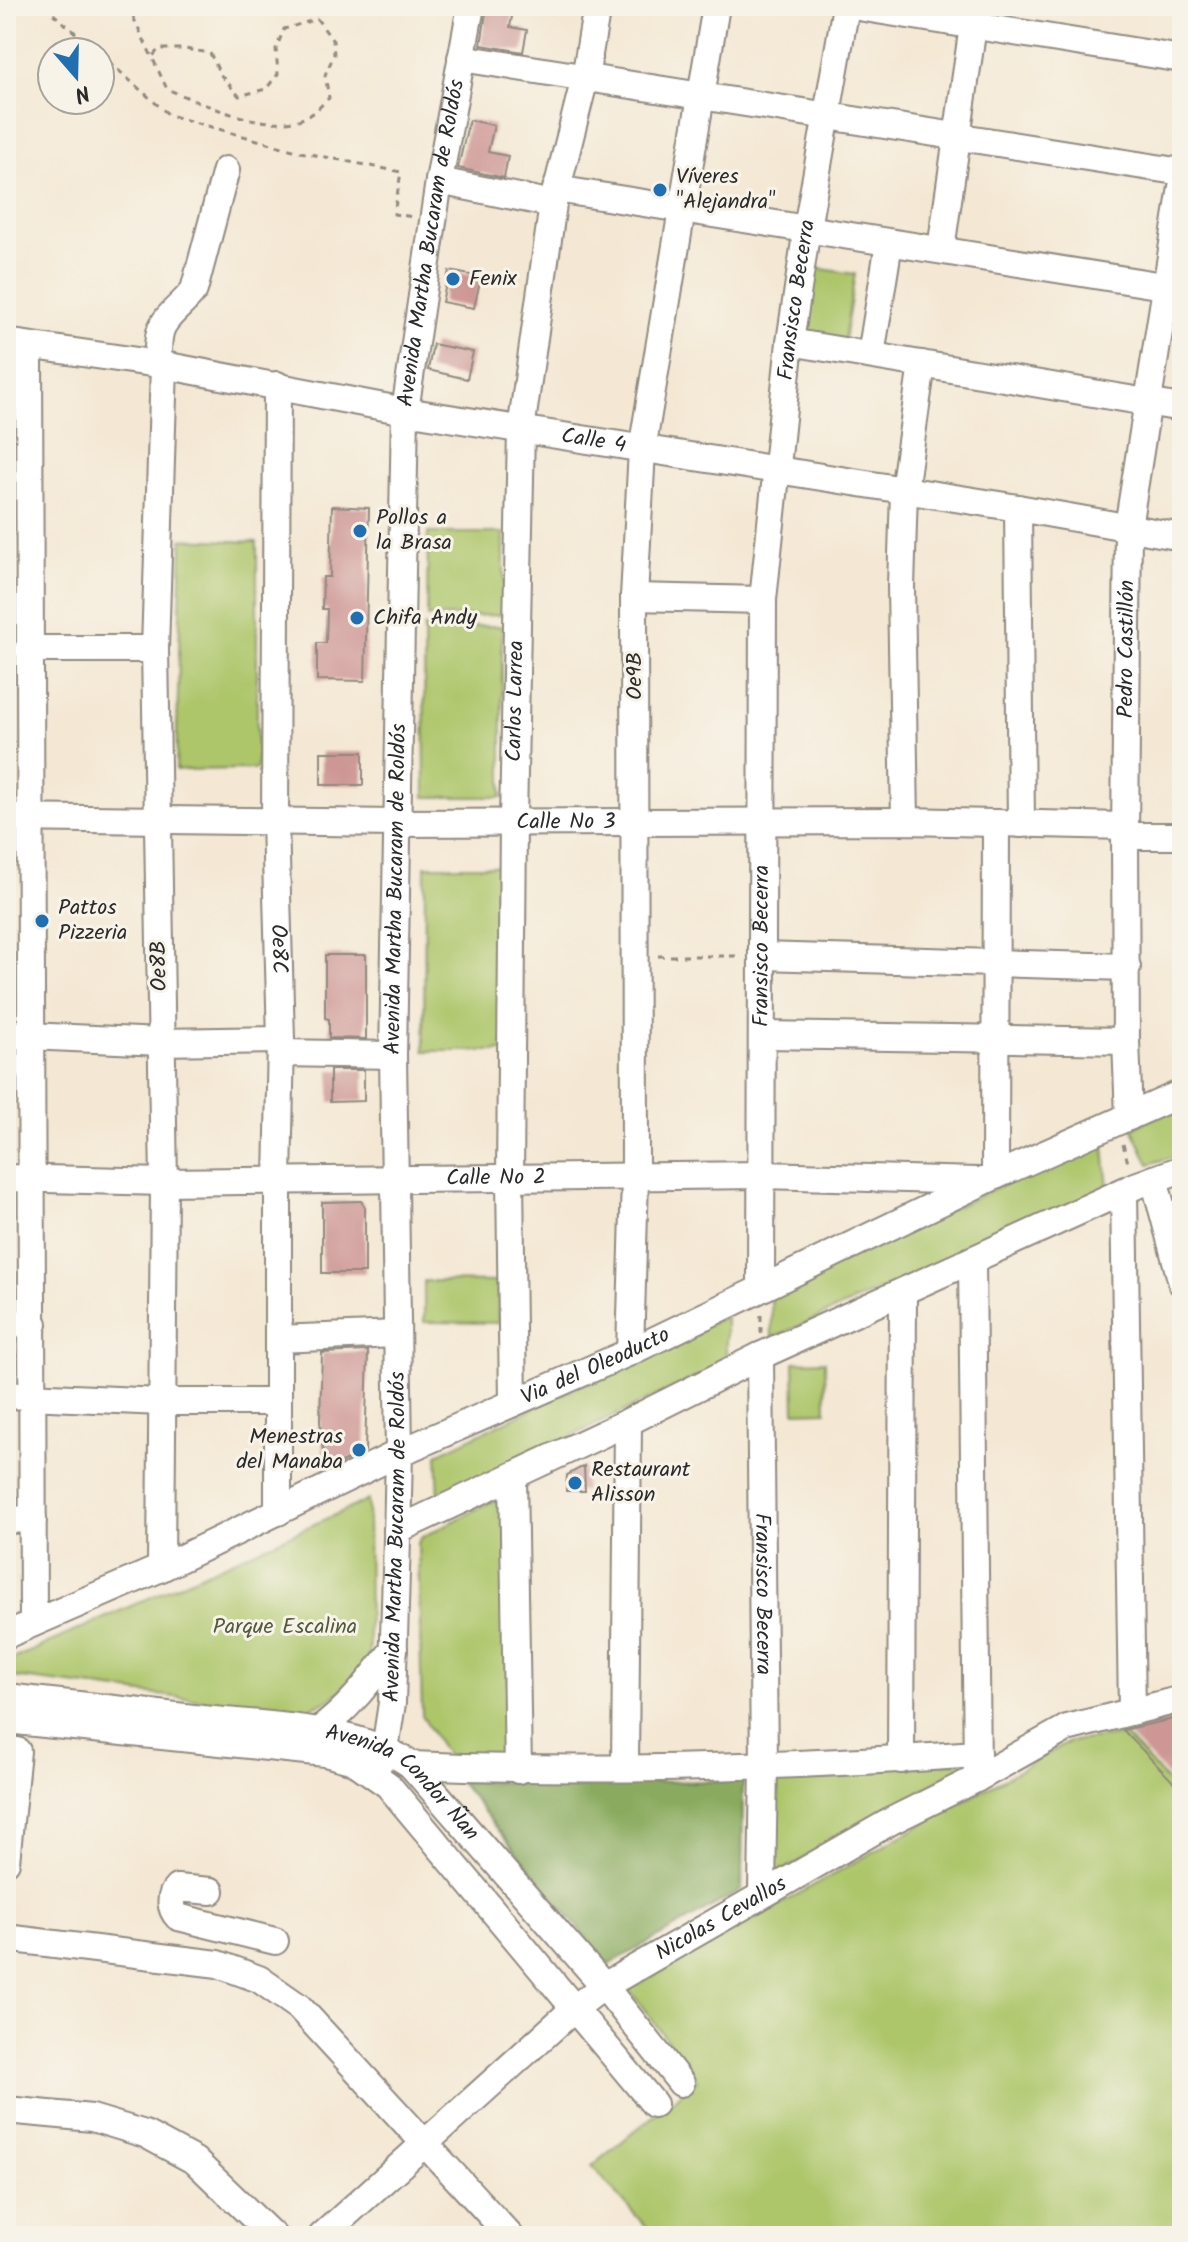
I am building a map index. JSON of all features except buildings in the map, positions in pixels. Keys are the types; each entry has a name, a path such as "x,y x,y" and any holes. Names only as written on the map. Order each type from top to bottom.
{"street":[{"name":"Avenida Martha Bucaram de Roldós","path":"374,1774 385,1749 392,1703 399,1453 393,1055 405,411 439,181 471,6"},
{"name":"Carlos Larrea","path":"513,1403 510,1179 521,430 555,196 585,78 597,6"},
{"name":"Oe9B","path":"630,1352 635,1178 634,597 642,450 716,6"},
{"path":"849,6 914,11 973,26 1182,59"},
{"name":"Fransisco Becerra","path":"761,1288 763,600 790,342 826,116 849,6"},
{"path":"941,249 973,26"},
{"path":"461,58 1182,172"},
{"path":"153,364 146,331 163,323 194,290 226,170"},
{"path":"439,181 684,208 1173,288"},
{"name":"Pedro Castillón","path":"1123,1120 1127,967 1128,527 1146,402 1173,288 1182,187"},
{"path":"871,355 889,243"},
{"path":"790,342 1182,408"},
{"path":"17,344 28,649 19,818 18,957 33,1036 19,1178 34,1324 19,1395 33,1519 33,1623"},
{"name":"Calle 4","path":"17,344 277,385 405,411 1182,537"},
{"name":"Oe8B","path":"153,364 164,1182 161,1568"},
{"path":"905,821 901,587 904,491 922,364"},
{"name":"Oe8C","path":"277,385 275,821 281,1046 278,1512"},
{"path":"990,1179 995,1039 994,962 1008,823 1018,508"},
{"path":"634,597 763,600"},
{"path":"28,649 155,649"},
{"name":"Calle No 3","path":"19,818 396,823 905,821 1008,823 1182,836"},
{"path":"762,956 1127,967"},
{"path":"6,1035 281,1046 393,1055"},
{"path":"764,1035 1126,1041"},
{"name":"Via del Oleoducto","path":"6,1635 161,1568 399,1453 630,1352 990,1179 1182,1093"},
{"path":"397,1530 628,1422 760,1356 1182,1169"},
{"name":"Calle No 2","path":"19,1178 164,1182 762,1175 990,1179"},
{"path":"1138,1186 1182,1283"},
{"path":"1132,1711 1138,1186"},
{"path":"411,1765 518,1770 901,1760 977,1766 972,1260"},
{"path":"901,1760 903,1293"},
{"path":"6,1323 34,1324"},
{"path":"278,1339 397,1334"},
{"name":"Fransisco Becerra","path":"760,1356 764,1764 762,1893"},
{"path":"19,1395 161,1402 277,1402"},
{"path":"625,1768 628,1422"},
{"path":"513,1476 518,1770"},
{"path":"6,1520 33,1519"},
{"path":"318,1731 364,1689 394,1649"},
{"name":"Avenida Condor Ñan","path":"6,1697 318,1731 385,1749 411,1765 604,1986 681,2083"},
{"name":"Nicolas Cevallos","path":"322,2236 576,2007 604,1986 893,1820 977,1766 1067,1728 1182,1699"},
{"name":"Avenida Condor Ñan","path":"6,1720 296,1748 354,1761 388,1785 654,2104"},
{"path":"6,1862 17,1751"},
{"path":"173,1958 178,1917 172,1906 174,1889 184,1887 211,1891"},
{"path":"178,1917 275,1941"},
{"path":"6,1938 218,1964 259,1979 299,2007 510,2236"},
{"path":"6,2110 92,2118 145,2134 195,2161 273,2236"}],"path":[{"path":"44,6 79,36"},
{"path":"128,6 167,89 211,107 270,124 309,116 329,98 325,75 334,55 333,41 317,19 284,29 276,49 278,74 266,89 239,96 220,74 210,53 159,49 153,56"},
{"path":"116,68 169,115 300,152 401,172 394,214 433,220"},
{"path":"635,956 762,956"},
{"path":"1123,1120 1138,1186"},
{"path":"760,1356 761,1288"}],"green space":[{"path":"815,268 855,274 844,340 805,334"},
{"path":"428,533 504,533 504,615 427,617"},
{"path":"182,539 257,542 257,769 176,770"},
{"path":"502,626 502,797 425,797 424,627"},
{"path":"425,866 506,866 506,1051 424,1051"},
{"path":"1182,1105 1182,1154 1149,1164 1132,1128"},
{"path":"1103,1137 1108,1188 772,1338 771,1295"},
{"path":"424,1281 499,1282 498,1323 424,1322"},
{"path":"726,1316 726,1363 439,1499 437,1454"},
{"path":"825,1361 826,1411 795,1412 794,1362"},
{"path":"506,1494 510,1760 449,1759 422,1716 418,1543 422,1537"},
{"name":"Parque Escalina","path":"368,1500 369,1656 347,1686 321,1704 297,1712 6,1676 6,1662"},
{"path":"1124,1735 1182,1797 1182,2236 654,2236 592,2166 697,2080 629,1989 1071,1741"},
{"path":"970,1762 772,1877 776,1770"},
{"path":"459,1781 743,1781 742,1890 608,1965"}],"place":[{"name":"Víveres \"Alejandra\"","path":"660,190"},
{"name":"Fenix","path":"453,279"},
{"name":"Pollos a la Brasa","path":"360,531"},
{"name":"Chifa Andy","path":"357,618"},
{"name":"Pattos Pizzeria","path":"42,921"},
{"name":"Menestras del Manaba","path":"359,1450"},
{"name":"Restaurant Alisson","path":"575,1483"}]}
